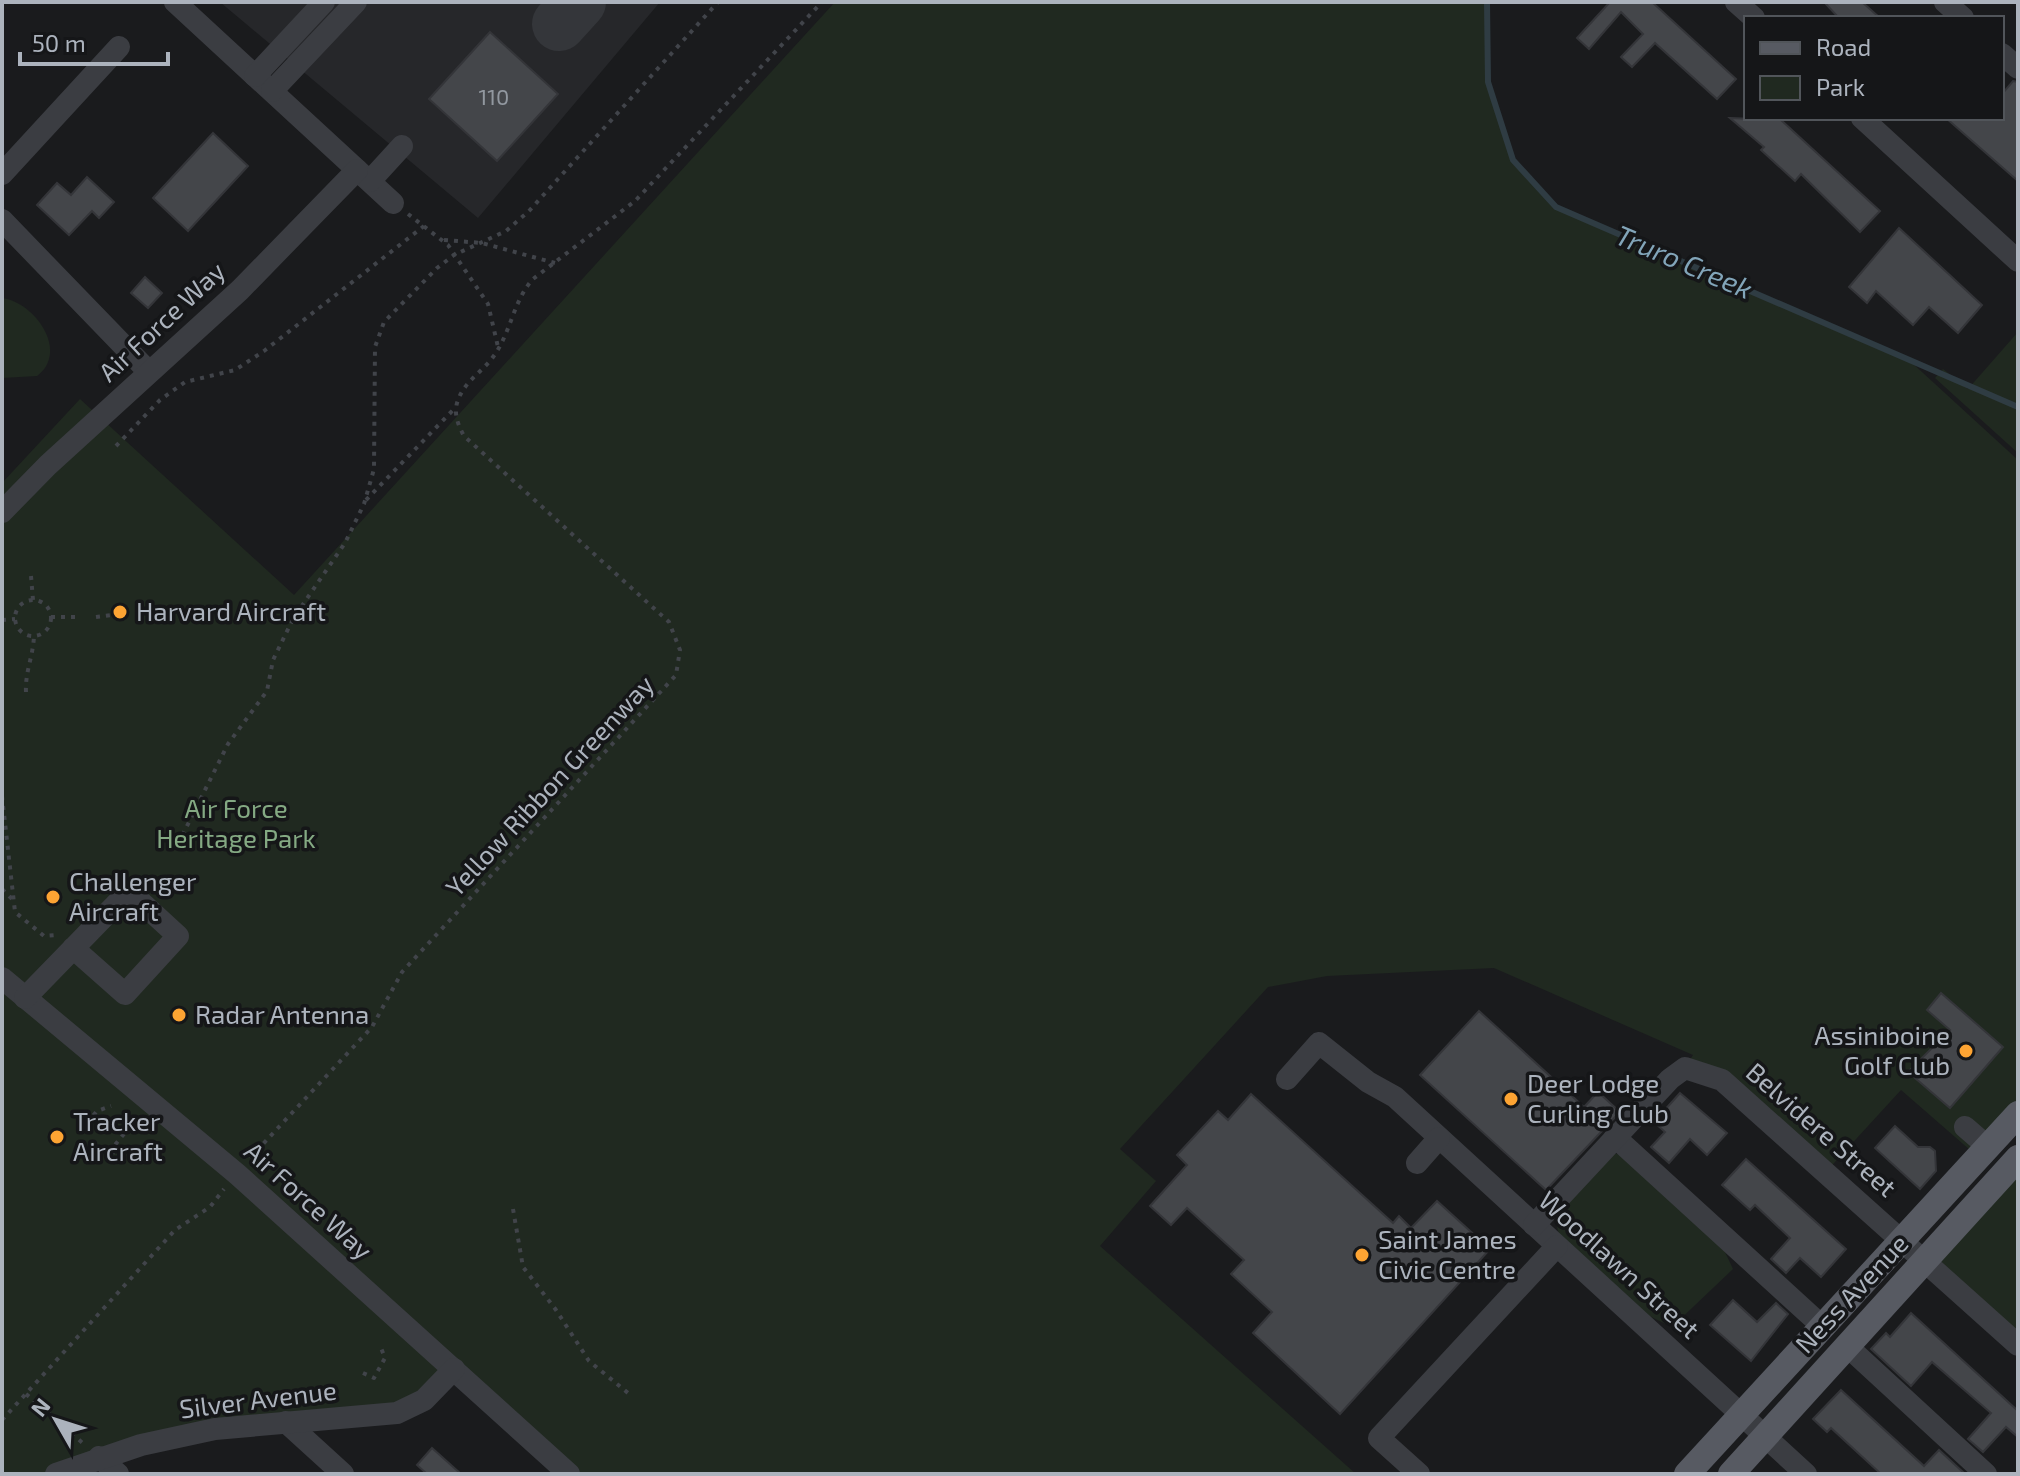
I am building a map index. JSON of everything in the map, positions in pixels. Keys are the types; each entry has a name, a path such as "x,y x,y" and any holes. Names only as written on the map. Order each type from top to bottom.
{"main road":[{"name":"Ness Avenue","path":"1687,1474 2018,1114"},
{"name":"Ness Avenue","path":"1731,1474 2018,1158"}],"street":[{"path":"175,2 393,203"},
{"path":"255,76 324,2"},
{"path":"272,91 356,2"},
{"path":"1736,2 1752,16"},
{"path":"1945,2 1961,16"},
{"path":"2,174 119,47"},
{"path":"1864,120 2018,261"},
{"name":"Air Force Way","path":"2,512 149,372 364,176 402,146"},
{"path":"2,220 149,372"},
{"path":"25,998 70,941 129,891 178,936 125,994 70,941"},
{"name":"Air Force Way","path":"2,978 237,1174 569,1474"},
{"name":"Woodlawn Street","path":"1287,1079 1319,1043 1368,1082 1395,1097 1806,1474"},
{"name":"Belvidere Street","path":"1615,1137 1651,1098 1685,1068 1707,1072 1722,1080 2018,1345"},
{"path":"1965,1127 1988,1147"},
{"path":"1534,1225 1615,1137 1822,1326"},
{"path":"1417,1163 1439,1138"},
{"path":"1419,1474 1379,1438 1557,1246"},
{"path":"1847,1346 1986,1474"},
{"name":"Silver Avenue","path":"56,1474 99,1457 204,1431 397,1413 424,1400 454,1369"},
{"path":"286,1422 343,1474"},
{"path":"99,1457 118,1474"}],"path":[{"path":"178,844 228,744 267,691 273,660 293,619 345,543 365,501 374,469 375,347 384,322 427,277 454,255 506,231 529,211 718,2"},
{"path":"365,501 456,407 466,386 498,350 526,287 635,201 822,2"},
{"path":"393,203 442,240 454,255 488,304 498,350"},
{"path":"116,446 160,400 185,382 235,370 264,351 424,226"},
{"path":"442,240 482,243 555,263"},
{"name":"Yellow Ribbon Greenway","path":"2,1420 175,1230 210,1207 372,1027 402,972 667,687 679,668 678,640 669,622 464,436 456,407"},
{"path":"31,576 33,600"},
{"path":"15,619 24,634 34,636 45,631 51,617 46,606 33,600"},
{"path":"15,619 21,606 33,600"},
{"path":"96,617 111,615"},
{"path":"51,617 76,617"},
{"path":"2,620 15,619"},
{"path":"26,692 25,674 33,658 34,636"},
{"path":"2,796 15,912 44,936 70,941"},
{"path":"2,889 14,900"},
{"path":"87,1123 97,1111 111,1106"},
{"path":"113,1154 114,1146 132,1124"},
{"path":"513,1209 523,1267 589,1361 628,1393"},
{"path":"363,1373 374,1378 385,1358 381,1348"},
{"path":"26,1394 99,1457"}],"shaded area":[{"path":"220,2 660,2 478,218"}],"green space":[{"name":"Assiniboine Golf Club","path":"835,2 1487,2 1488,82 1513,160 1556,207 1910,361 2018,460 2018,1114 1978,1157 1901,1090 1824,1174 1722,1080 1685,1068 1693,1055 1494,968 1327,976 1268,987 1120,1149 1156,1181 1100,1246 1356,1474 569,1474 454,1369 424,1400 286,1422 56,1474 2,1474 2,483 80,399 294,595"},
{"path":"2,298 26,308 44,329 50,354 46,366 37,376 2,378"},
{"path":"2018,332 2018,453 1935,378 1943,369 1968,389"},
{"path":"1613,1153 1626,1156 1724,1250 1733,1269 1672,1327 1645,1314 1559,1234 1554,1216"},
{"path":"2018,1158 2018,1345 1925,1261"}],"building":[{"path":"1610,2 1652,2 1736,79 1717,99 1655,43 1632,67 1621,57 1643,34 1621,12 1589,49 1577,38"},
{"path":"1824,2 1862,2 1878,16 1837,16"},
{"path":"490,32 558,94 497,161 429,99"},
{"path":"2013,81 2018,82 2018,181 1948,120 2004,120 2004,92"},
{"path":"1730,118 1781,120 1880,211 1860,232 1801,174 1795,181 1761,150 1764,147"},
{"path":"213,133 248,166 188,231 153,198"},
{"path":"87,177 114,202 99,218 92,211 69,235 37,205 57,183 71,195"},
{"path":"1899,228 1982,305 1958,333 1929,307 1913,325 1876,291 1867,303 1849,287"},
{"path":"145,277 162,293 148,308 131,293"},
{"name":"Assiniboine Golf Club","path":"1941,993 2003,1047 1950,1108 1908,1072 1950,1030 1927,1010"},
{"name":"Deer Lodge Curling Club","path":"1479,1011 1584,1107 1598,1092 1620,1112 1546,1190 1420,1075"},
{"path":"1680,1093 1727,1133 1707,1155 1690,1139 1669,1163 1651,1147 1665,1132 1654,1122"},
{"name":"Saint James Civic Centre","path":"1251,1094 1393,1223 1399,1216 1411,1228 1437,1201 1490,1249 1340,1414 1253,1333 1272,1312 1231,1274 1244,1260 1187,1208 1171,1225 1150,1206 1187,1165 1177,1155 1218,1111 1228,1120"},
{"path":"1895,1126 1918,1147 1930,1147 1935,1151 1936,1171 1920,1189 1875,1148"},
{"path":"1746,1159 1846,1249 1821,1277 1800,1258 1786,1273 1771,1259 1790,1238 1755,1205 1750,1210 1722,1185"},
{"path":"1733,1300 1757,1322 1776,1303 1788,1314 1751,1361 1710,1325"},
{"path":"1911,1313 2018,1411 2018,1437 2006,1427 1983,1452 1968,1439 1991,1413 1932,1362 1911,1386 1871,1349 1886,1333 1890,1337"},
{"path":"1841,1390 1924,1466 1939,1450 1965,1474 1881,1474 1831,1428 1827,1432 1813,1419"},
{"path":"432,1448 461,1474 427,1474 417,1465"}],"waterway":[{"name":"Truro Creek","path":"1487,2 1488,82 1513,160 1556,207 2018,407"}],"taxiway":[{"path":"559,24 579,2"}],"place":[{"name":"Harvard Aircraft","path":"120,612"},
{"name":"Challenger Aircraft","path":"53,897"},
{"name":"Radar Antenna","path":"179,1015"},
{"name":"Assiniboine Golf Club","path":"1966,1051"},
{"name":"Deer Lodge Curling Club","path":"1511,1099"},
{"name":"Tracker Aircraft","path":"57,1137"},
{"name":"Saint James Civic Centre","path":"1362,1255"}],"park label":[{"name":"Air Force Heritage Park","path":"236,824"}]}
